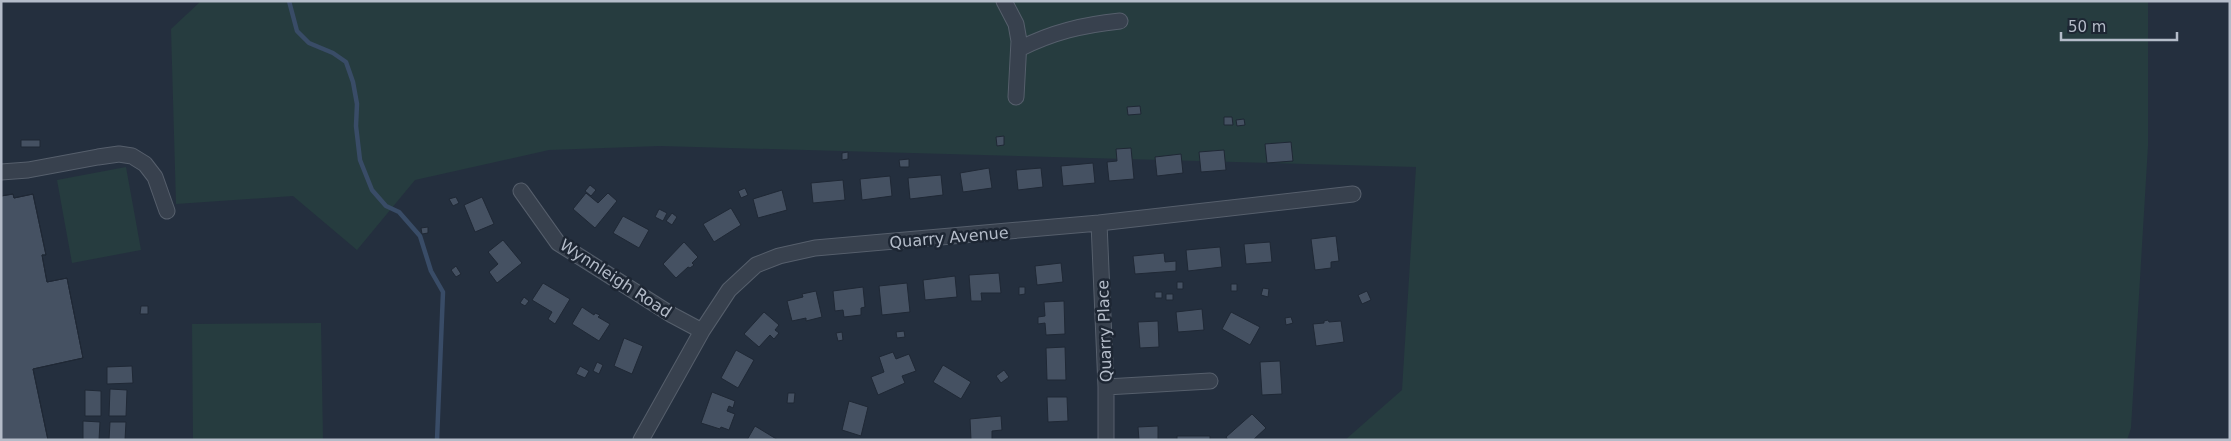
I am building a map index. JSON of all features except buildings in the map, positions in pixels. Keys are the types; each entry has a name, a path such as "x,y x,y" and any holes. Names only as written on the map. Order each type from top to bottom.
{"street":[{"path":"1004,1 1016,24 1019,49 1016,97"},
{"path":"1019,49 1059,31 1120,21"},
{"path":"1,172 28,170 120,154 132,156 146,164 155,177 167,210"},
{"name":"Wynnleigh Road","path":"521,192 558,244 672,315 702,330"},
{"name":"Quarry Avenue","path":"642,439 702,330 729,290 756,265 786,254 815,248 1100,223 1353,194"},
{"name":"Quarry Place","path":"1100,223 1106,440"},
{"path":"1106,387 1210,381"}],"green space":[{"path":"201,1 2148,1 2148,146 2131,428 2127,440 1345,440 1402,390 1416,167 660,146 549,150 415,180 357,250 293,196 176,204 171,29"},
{"path":"126,167 141,250 72,263 57,180"},
{"path":"321,323 323,440 193,440 192,324"}],"waterway":[{"path":"289,1 297,31 309,43 333,53 346,62 353,82 357,104 356,126 360,160 372,190 386,206 399,212 420,236 431,271 443,292 437,440"}]}
